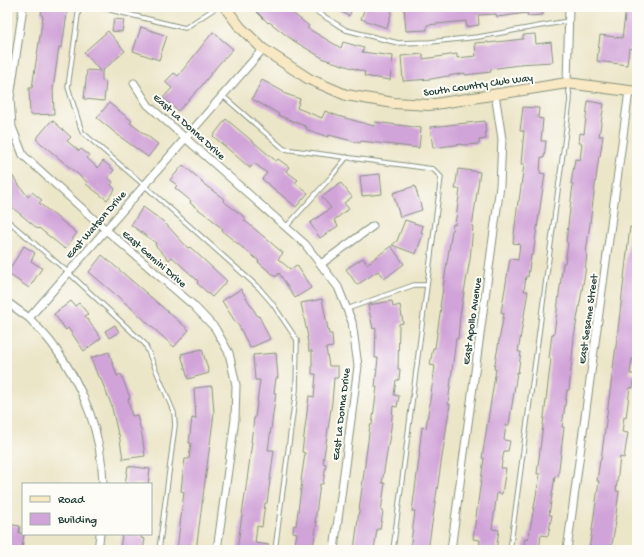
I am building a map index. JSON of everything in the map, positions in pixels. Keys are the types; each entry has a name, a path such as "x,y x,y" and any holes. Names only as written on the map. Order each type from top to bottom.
{"street":[{"name":"East Gemini Drive","path":"22,7 10,98 12,127 23,155 106,230 193,305 215,328 229,353 236,385 235,419 217,550"},
{"path":"225,7 240,27 263,49"},
{"path":"567,83 569,7"},
{"name":"East Watson Drive","path":"29,318 263,49"},
{"name":"South Country Club Way","path":"263,49 309,79 346,95 394,103 429,105 567,83 633,91"},
{"name":"East La Donna Drive","path":"134,83 148,105 305,244 322,264 338,287 352,322 358,366 334,550"},
{"name":"East Sesame Street","path":"567,550 633,91"},
{"name":"East Apollo Avenue","path":"451,550 500,186 502,139 495,94"},
{"path":"322,264 373,226"},
{"path":"7,302 29,318 55,347 78,385 99,444 102,483"},
{"path":"98,550 100,535"}],"lane":[{"path":"80,7 68,87 82,132 145,186 258,288 272,303 297,340 296,390 275,550"},
{"path":"98,7 185,28 217,7"},
{"path":"309,7 346,30 398,43 430,42 478,37 568,21"},
{"path":"510,550 570,100 567,83"},
{"path":"222,96 284,149 433,169 441,177 393,550"},
{"path":"286,227 332,177 347,158"},
{"path":"7,220 146,344 174,413 176,424 159,550"},
{"path":"347,309 414,285 427,285"}],"path":[{"path":"636,550 637,544"}],"building":[{"path":"42,7 68,7 62,47 59,47 53,89 54,114 30,115 29,88 32,88 43,16 41,15"},
{"path":"252,7 285,7 309,26 307,28 341,48 343,42 364,48 362,52 393,56 390,80 364,76 365,72 324,59 294,41 269,22 268,23"},
{"path":"332,7 353,7 349,16"},
{"path":"365,7 393,7 387,28 361,19"},
{"path":"404,7 542,7 543,15 528,16 527,13 497,17 496,14 478,15 479,25 466,27 466,21 427,25 427,30 406,31"},
{"path":"626,9 637,10 637,36 635,36 633,49 629,48 627,65 597,61 600,35 622,38"},
{"path":"114,19 124,20 122,32 112,31"},
{"path":"141,27 167,36 159,60 133,51"},
{"path":"108,31 125,51 102,71 102,81 106,82 104,101 84,99 87,70 100,71 84,52"},
{"path":"213,32 233,49 178,111 163,98 172,88 165,82 174,73 178,76"},
{"path":"535,34 536,44 551,42 553,62 519,64 490,69 491,72 465,75 465,73 431,79 403,81 401,56 423,54 423,59 457,54 457,58 476,56 475,43 523,39 523,35"},
{"path":"262,80 284,92 283,93 300,99 297,108 322,118 325,111 374,126 375,122 421,128 419,148 361,141 360,143 329,135 328,137 306,129 307,127 278,115 279,114 252,99"},
{"path":"588,101 604,104 599,136 603,136 586,253 585,273 574,337 569,390 567,390 562,427 564,427 558,477 555,476 549,515 552,515 548,536 541,535 539,550 523,550 525,539 528,540 540,474 537,474 551,359 549,358 552,334 554,334 563,263 565,263 568,243 566,242 573,184 571,184 575,159 580,160 582,143 579,143 580,133 584,134"},
{"path":"109,103 132,121 130,123 158,144 148,157 97,118"},
{"path":"523,107 539,108 538,118 543,119 541,141 546,141 544,158 541,157 540,173 545,174 533,255 531,255 528,277 526,276 524,291 528,291 518,352 521,352 518,373 517,372 509,425 506,425 504,440 510,441 508,451 504,451 501,468 506,468 502,494 497,493 492,529 499,530 496,550 479,550 480,540 473,539 484,458 482,458 496,369 494,369 504,313 501,312 510,259 518,260 520,244 513,243 524,164 521,164 524,131 520,131"},
{"path":"226,119 276,161 278,159 289,167 286,171 298,180 295,183 308,193 296,207 262,179 267,173 254,163 250,168 213,136"},
{"path":"52,120 71,137 67,141 79,151 81,149 89,155 87,158 98,168 103,161 114,170 108,178 113,182 111,185 115,189 107,200 86,184 87,182 36,139"},
{"path":"485,121 486,139 479,140 479,144 462,144 433,148 430,127"},
{"path":"183,165 202,181 201,182 224,199 223,201 246,218 244,220 283,253 278,259 290,269 297,265 311,288 295,298 279,273 276,277 222,231 223,229 214,221 190,203 191,201 175,188 177,185 170,180"},
{"path":"458,169 480,172 472,227 470,259 460,315 458,339 456,338 448,404 450,404 428,550 410,550 415,511 412,511 422,427 426,428 435,366 430,365 433,348 435,348 453,224 455,225 460,189 455,189"},
{"path":"11,174 28,197 32,192 42,200 39,203 77,233 65,249 7,203 7,177"},
{"path":"380,174 382,194 362,196 360,176"},
{"path":"341,183 352,197 344,203 349,209 334,220 338,226 320,238 310,223 331,208 322,197"},
{"path":"415,186 422,210 400,217 393,193"},
{"path":"143,207 164,222 188,248 190,247 227,281 212,297 197,283 198,281 172,257 169,260 155,245 156,243 131,225"},
{"path":"405,220 423,226 421,233 423,234 416,254 392,245 397,241"},
{"path":"630,227 637,228 637,346 635,360 632,359 630,374 635,374 633,388 630,387 626,418 624,417 622,432 628,433 624,458 620,457 616,491 619,491 616,522 611,550 589,550 599,481 597,481 617,338"},
{"path":"24,246 35,253 31,261 42,268 29,288 7,273"},
{"path":"391,246 404,264 384,279 378,271 357,285 346,269 363,258 367,264"},
{"path":"102,255 189,330 174,347 89,272"},
{"path":"241,289 258,317 259,316 270,339 250,348 237,322 236,323 222,301"},
{"path":"322,299 329,334 332,334 333,347 326,348 329,366 338,366 338,378 334,378 323,463 326,464 323,484 320,484 315,522 317,522 313,547 295,544 297,533 293,532 294,525 296,526 302,481 305,453 302,452 309,396 314,397 316,374 312,374 312,351 309,351 308,337 301,303"},
{"path":"71,301 75,306 79,303 88,314 85,316 101,338 84,351 68,328 66,330 54,314"},
{"path":"392,301 393,307 400,305 403,323 399,324 398,369 400,369 399,380 396,380 394,395 399,396 397,407 393,406 382,483 385,483 381,511 383,512 380,529 377,529 374,550 354,550 370,425 372,425 377,387 375,387 378,358 375,358 376,328 373,329 368,305"},
{"path":"115,325 119,332 109,338 105,331"},
{"path":"202,349 209,373 188,379 181,354"},
{"path":"109,352 117,376 121,374 130,398 128,399 132,416 137,415 145,456 123,459 119,434 111,404 91,358"},
{"path":"276,353 278,378 276,378 274,393 276,393 268,450 274,450 267,503 265,503 262,527 257,526 255,543 269,545 269,550 237,550 260,380 255,380 253,355"},
{"path":"212,386 214,413 196,550 177,550 184,492 181,491 183,472 185,459 189,459 192,418 196,419 194,388"},
{"path":"128,466 150,469 148,483 125,483"},
{"path":"7,524 20,526 19,533 24,535 22,548 17,548 17,550 7,550"},
{"path":"122,535 142,535 141,538 145,539 143,550 120,550"}]}
